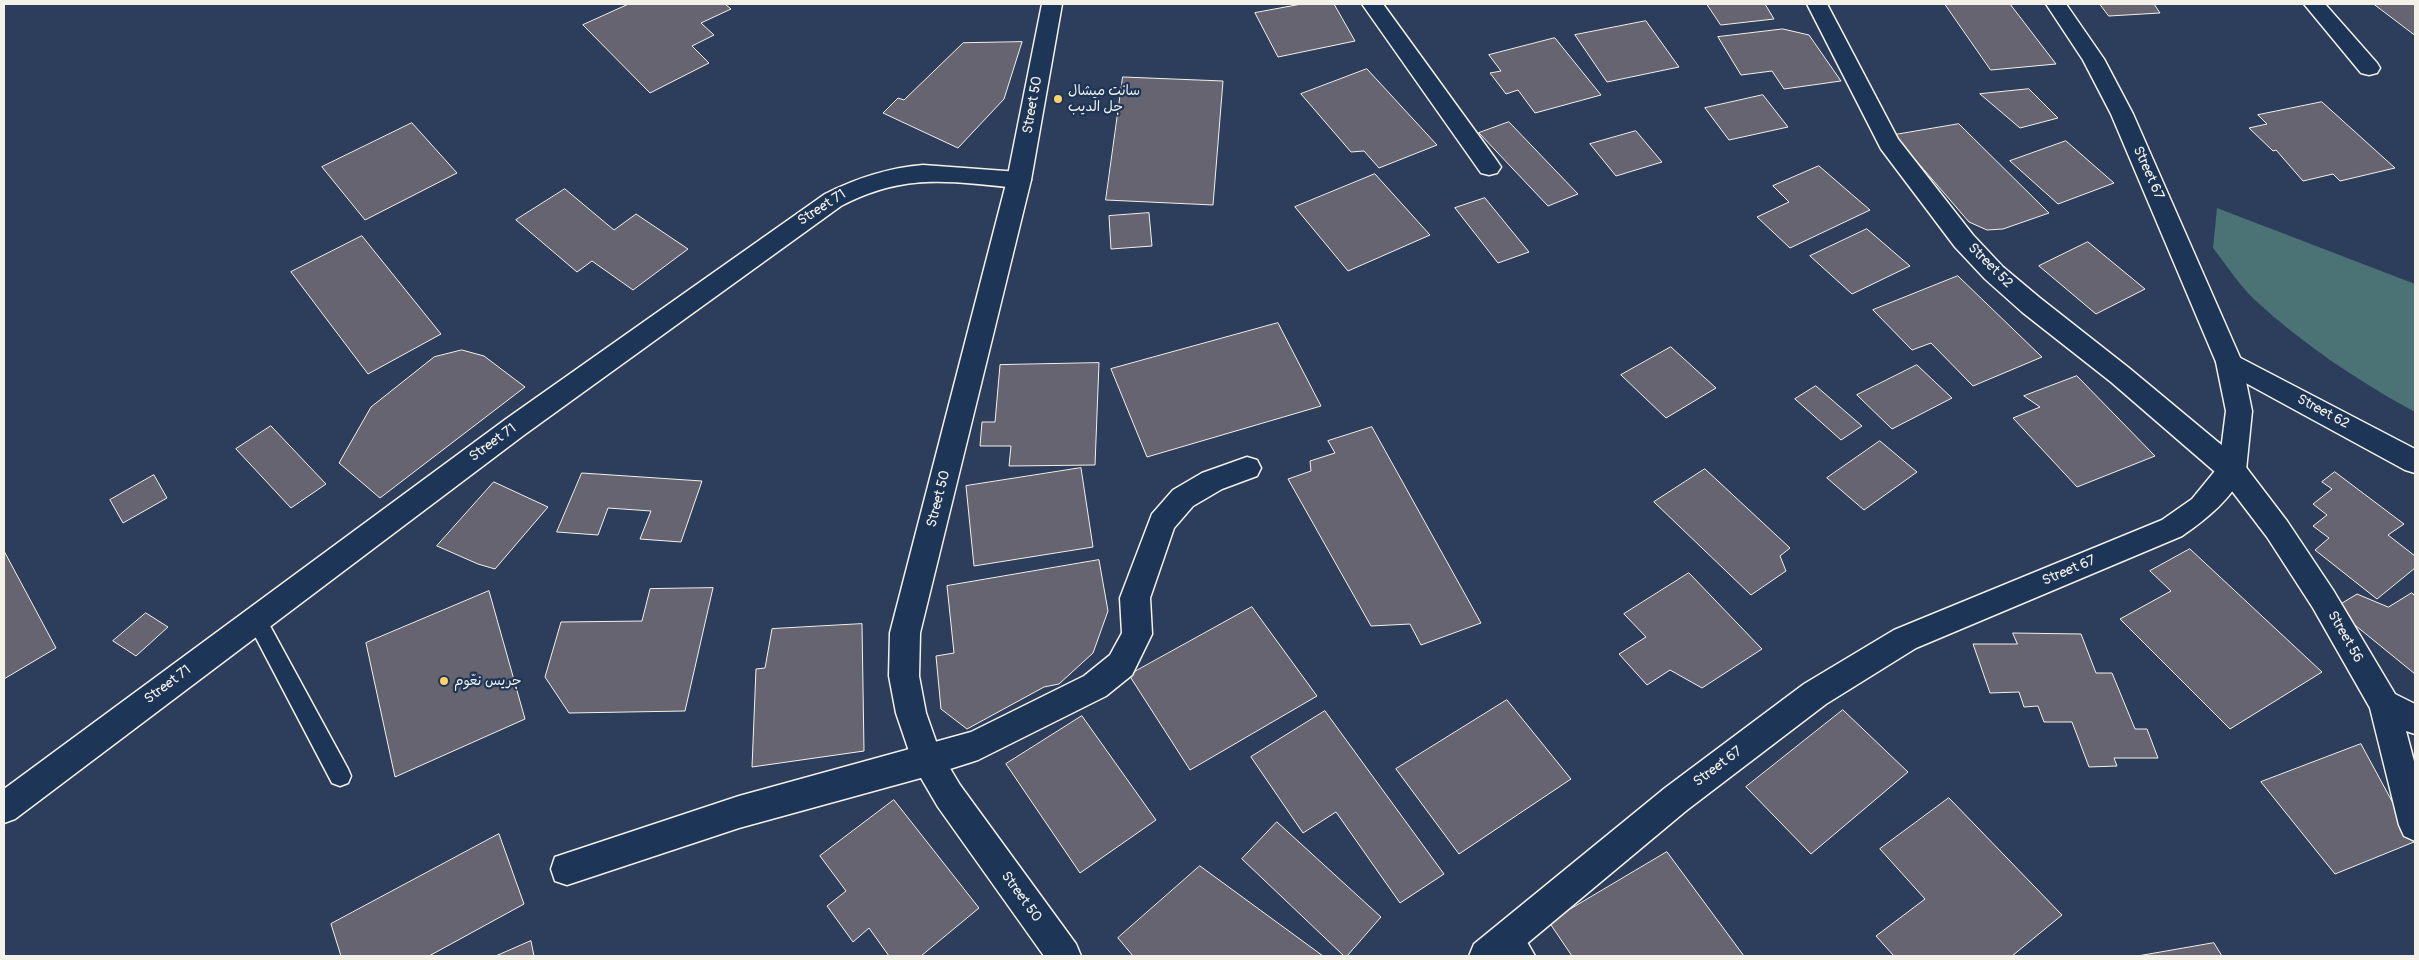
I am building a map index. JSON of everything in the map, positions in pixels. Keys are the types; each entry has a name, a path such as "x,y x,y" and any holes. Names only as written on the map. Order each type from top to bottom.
{"street":[{"name":"Street 50","path":"1052,4 1019,180 905,633 904,676 911,712 928,761 949,796 1064,956"},
{"path":"1372,4 1489,167"},
{"name":"Street 52","path":"1817,4 1889,143 1964,241 1994,273 2031,305 2120,375 2232,470"},
{"name":"Street 67","path":"1486,956 1517,946 1676,799 1815,694 1905,639 2172,528 2202,507 2232,470 2239,411 2229,362 2122,114 2093,59 2056,4"},
{"path":"2314,4 2369,68"},
{"name":"Street 71","path":"4,808 515,427 802,220 851,190 868,182 906,174 949,174 1019,180"},
{"name":"Street 62","path":"2229,362 2415,462"},
{"path":"567,869 739,812 928,761 978,745 1095,686 1121,665 1137,634 1135,598 1162,522 1183,498 1212,481 1247,468"},
{"name":"Street 56","path":"2232,470 2277,529 2323,599 2384,704 2415,825"},
{"path":"2384,704 2415,720"}],"lane":[{"path":"256,619 340,776"}],"green space":[{"path":"2217,208 2415,284 2415,412 2373,388 2312,347 2250,295 2213,248"}],"building":[{"path":"629,4 725,4 731,9 701,23 714,35 692,46 709,63 650,93 583,25"},
{"path":"1302,4 1334,4 1355,41 1278,57 1255,13"},
{"path":"1707,4 1765,4 1774,19 1721,25"},
{"path":"1945,4 2010,4 2056,64 1991,70"},
{"path":"2100,4 2154,4 2160,13 2109,16"},
{"path":"2374,4 2415,4 2415,35"},
{"path":"1646,21 1679,67 1607,82 1575,35"},
{"path":"1783,29 1809,35 1841,81 1784,89 1772,71 1741,75 1718,37"},
{"path":"1555,38 1601,95 1535,113 1518,90 1506,94 1490,73 1501,71 1489,55"},
{"path":"1022,42 1004,99 958,148 883,113 898,98 904,100 963,43"},
{"path":"1367,69 1437,145 1379,168 1364,151 1351,152 1301,94"},
{"path":"1123,77 1223,81 1213,205 1106,200"},
{"path":"2029,89 2058,118 2020,128 1980,94"},
{"path":"1763,95 1788,127 1729,140 1705,108"},
{"path":"2322,102 2395,168 2340,181 2333,174 2303,181 2276,150 2273,151 2249,128 2267,124 2258,115"},
{"path":"1509,122 1578,194 1548,206 1479,133"},
{"path":"412,123 457,173 365,220 322,167"},
{"path":"1959,124 2049,213 2003,229 1987,230 1969,222 1894,135"},
{"path":"1636,131 1662,162 1616,176 1590,144"},
{"path":"2066,141 2114,183 2058,204 2010,161"},
{"path":"1819,166 1870,210 1790,248 1757,217 1789,202 1773,186"},
{"path":"1375,174 1430,235 1348,271 1295,207"},
{"path":"565,189 614,230 636,214 688,249 633,290 592,261 577,272 516,220"},
{"path":"1485,198 1529,252 1498,263 1455,208"},
{"path":"1149,213 1152,246 1111,249 1109,216"},
{"path":"1867,229 1910,266 1852,294 1810,256"},
{"path":"362,236 441,334 368,374 291,272"},
{"path":"2088,242 2145,289 2096,314 2039,266"},
{"path":"1958,276 2042,357 1973,386 1931,343 1912,350 1873,310"},
{"path":"1278,323 1321,406 1147,457 1111,369"},
{"path":"1671,347 1716,388 1666,418 1621,375"},
{"path":"462,350 484,356 525,387 380,498 339,463 371,407 434,357"},
{"path":"1099,363 1095,465 1009,466 1011,446 980,446 982,422 995,422 1000,365"},
{"path":"1917,365 1952,398 1892,429 1857,395"},
{"path":"2077,376 2155,456 2077,487 2013,418 2040,407 2024,396"},
{"path":"1816,386 1862,426 1841,440 1795,399"},
{"path":"271,426 326,484 291,508 236,449"},
{"path":"1372,427 1481,623 1421,645 1410,624 1371,626 1288,479 1311,471 1310,461 1335,453 1328,441"},
{"path":"1880,441 1917,472 1864,510 1827,478"},
{"path":"1081,468 1093,547 974,566 966,486"},
{"path":"1705,469 1790,548 1780,556 1786,571 1751,595 1654,502"},
{"path":"2335,472 2404,524 2388,535 2415,556 2415,568 2377,599 2315,550 2329,538 2313,526 2327,515 2313,504 2332,489 2322,482"},
{"path":"582,473 702,481 681,542 640,539 651,511 608,508 598,535 557,532"},
{"path":"154,475 167,498 123,523 110,500"},
{"path":"494,482 548,507 495,569 478,564 437,546"},
{"path":"2190,549 2322,672 2230,729 2120,619 2171,591 2150,571"},
{"path":"4,551 56,648 4,679"},
{"path":"1099,560 1108,611 1093,653 1059,684 1044,687 967,729 941,709 936,656 954,653 947,586"},
{"path":"1689,573 1762,649 1702,688 1670,670 1647,685 1619,654 1646,637 1624,614"},
{"path":"713,588 685,711 569,713 545,677 561,622 642,621 650,589"},
{"name":"جريس نعّوم","path":"489,591 525,719 395,777 366,643"},
{"path":"2412,593 2415,596 2415,674 2334,608 2357,594 2388,607"},
{"path":"1252,607 1317,696 1190,770 1129,675"},
{"path":"146,613 168,627 136,656 113,641"},
{"path":"862,624 864,751 752,767 756,669 765,668 772,629"},
{"path":"2013,633 2081,634 2096,673 2112,673 2135,729 2147,729 2158,758 2114,758 2117,766 2089,767 2072,722 2044,722 2038,706 2024,707 2019,692 1990,693 1973,644 2017,644"},
{"path":"1507,700 1571,779 1459,854 1396,769"},
{"path":"1843,710 1908,772 1811,854 1746,787"},
{"path":"1325,711 1444,874 1400,903 1336,812 1303,833 1251,757"},
{"path":"1082,716 1156,820 1080,873 1006,764"},
{"path":"2361,744 2414,842 2335,874 2261,782"},
{"path":"1949,798 2062,915 2012,956 1894,956 1876,936 1925,899 1880,849"},
{"path":"894,800 979,908 921,956 889,956 869,928 853,942 827,906 846,891 820,856"},
{"path":"1277,822 1381,917 1347,956 1344,956 1242,859"},
{"path":"499,834 524,904 429,956 341,956 331,924"},
{"path":"1667,852 1744,956 1572,956 1549,922"},
{"path":"1200,866 1323,956 1133,956 1118,938"},
{"path":"531,941 534,956 496,956"},
{"path":"2214,943 2222,956 2138,956"}],"place":[{"name":"سانت ميشال جل الديب","path":"1058,99"},
{"name":"جريس نعّوم","path":"444,681"}]}
